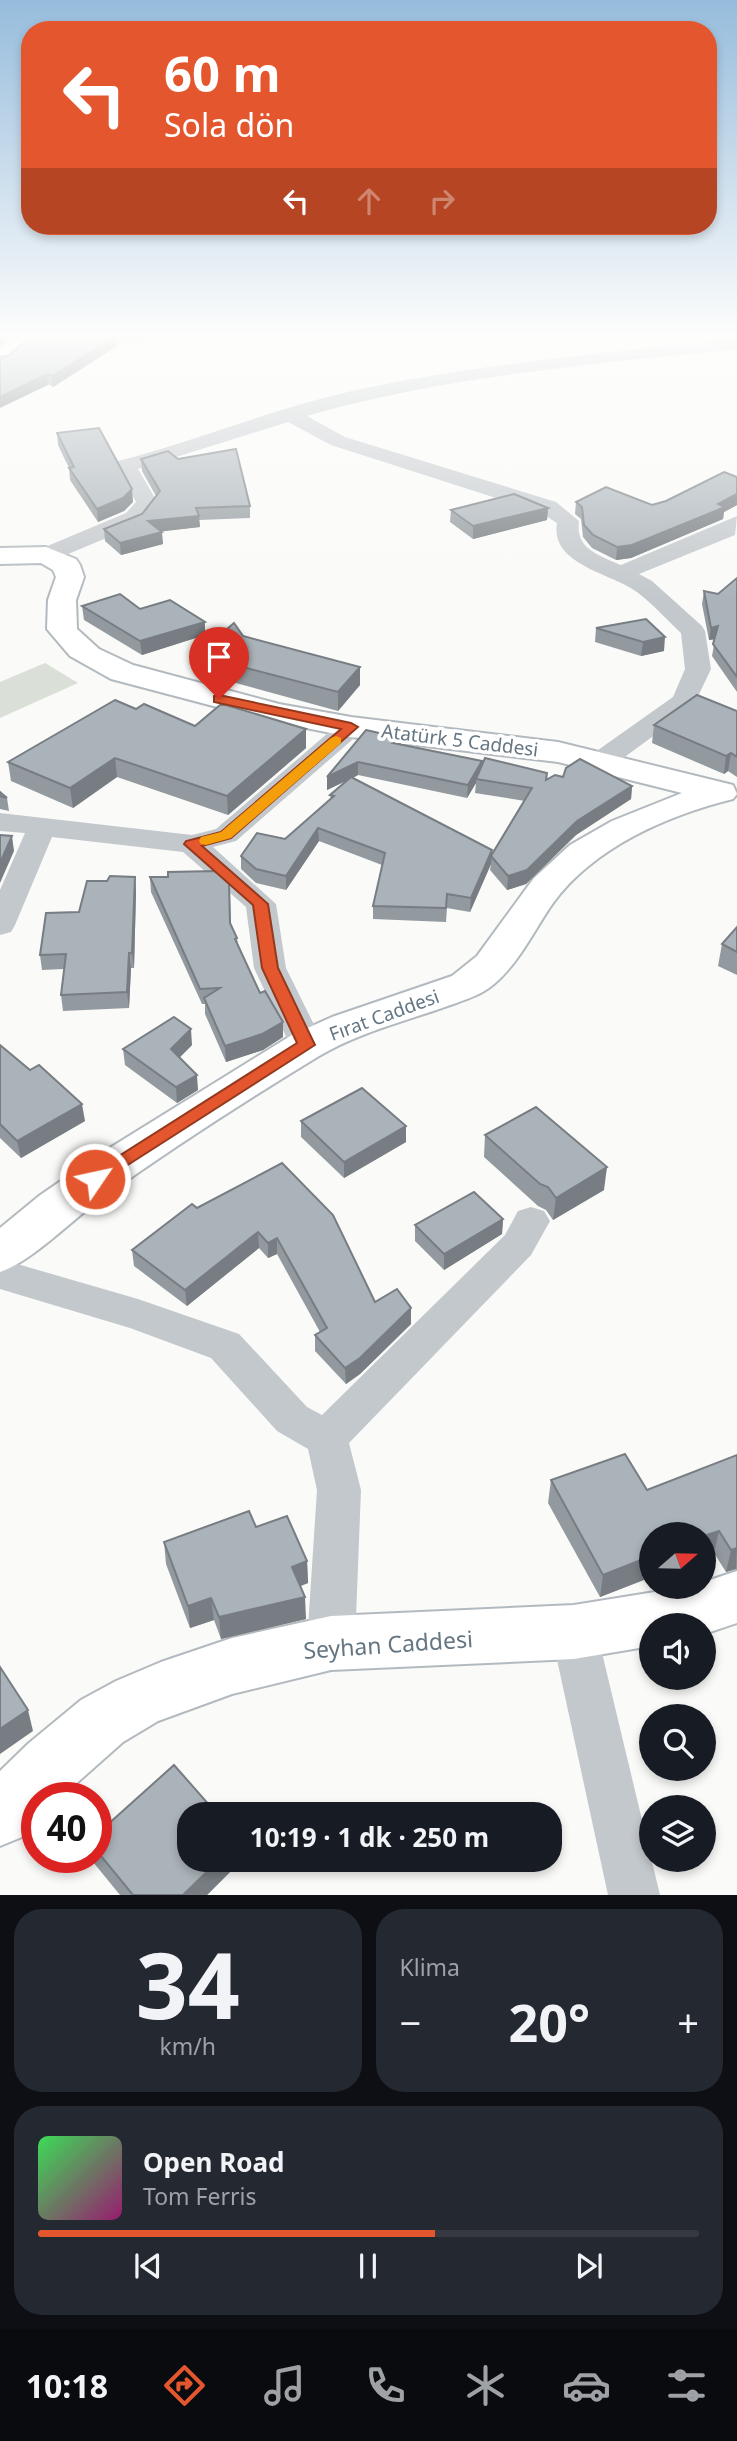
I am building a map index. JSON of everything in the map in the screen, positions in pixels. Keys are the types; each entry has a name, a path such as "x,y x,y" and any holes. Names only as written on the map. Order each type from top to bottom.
{"street":[{"path":"0,556 46,555 134,518 147,503 125,465 146,461 201,441 269,422"},
{"path":"304,422 338,441 548,507 568,521 566,534 572,547 644,586 693,631 698,669 684,701 601,761"},
{"path":"620,574 727,530 737,523"},
{"name":"Atatürk 5 Caddesi","path":"46,555 59,561 69,571 62,600 62,629 75,645 99,662 132,675 219,699 351,727 500,744 601,761 726,793"},
{"path":"0,822 192,844 226,835 351,727"},
{"name":"Fırat Caddesi","path":"0,1254 55,1208 116,1165 307,1045 346,1027 466,985 482,976 547,886 567,865 604,839 626,827 726,793"},
{"path":"0,925 42,827"},
{"path":"192,844 261,904 270,968 307,1045"},
{"path":"327,1438 517,1245 531,1221"},
{"path":"0,1274 138,1315 225,1346 292,1419 327,1438 339,1490 331,1643"},
{"name":"Seyhan Caddesi","path":"0,1815 51,1764 102,1721 182,1682 232,1666 331,1643 574,1632 689,1613 737,1597"},
{"path":"574,1632 635,1895"}],"shaded area":[{"path":"45,663 78,683 0,718 0,682"}],"building":[{"path":"99,428 132,489 123,498 97,509 69,468 74,467 57,433"},
{"path":"236,449 250,506 196,508 199,516 148,521 162,532 120,543 104,529 142,514 160,491 141,459 168,451 178,459"},
{"path":"724,472 737,477 737,494 718,504 725,507 632,545 617,547 593,535 584,525 582,507 576,502 606,487 652,505 666,501"},
{"path":"514,494 548,508 473,526 451,510"},
{"path":"737,578 737,677 713,644 718,626 711,628 704,591 718,594"},
{"path":"120,594 140,609 170,600 205,622 140,641 82,606"},
{"path":"646,619 665,637 643,642 596,628"},
{"path":"234,623 243,636 360,667 338,692 197,655"},
{"path":"697,695 737,711 737,757 731,753 726,756 654,725"},
{"path":"115,700 136,709 144,704 195,726 220,705 226,705 306,729 227,796 115,758 70,788 8,762"},
{"path":"366,730 401,738 393,743 482,761 468,785 358,762 327,777"},
{"path":"485,758 547,773 546,780 555,775 563,777 566,768 580,759 632,786 577,821 527,870 508,876 491,856 532,788 476,779"},
{"path":"351,777 492,850 471,898 447,894 446,908 373,906 385,853 318,828 286,876 256,869 241,856 257,833 285,839 334,796 330,795"},
{"path":"0,835 12,836 0,863"},
{"path":"216,871 229,882 230,923 237,938 235,939 260,993 265,991 283,1022 262,1034 225,1046 204,998 220,988 200,989 150,877 168,877 168,872"},
{"path":"110,876 135,877 132,953 129,953 127,992 61,995 66,954 40,955 46,913 79,912 87,881 107,881"},
{"path":"737,927 737,952 722,944"},
{"path":"174,1017 191,1029 171,1049 197,1075 176,1087 123,1049"},
{"path":"0,1045 30,1070 39,1065 82,1104 17,1141 0,1124"},
{"path":"362,1088 406,1126 344,1162 301,1121"},
{"path":"536,1107 607,1167 556,1198 548,1187 540,1184 485,1135"},
{"path":"282,1163 333,1215 375,1302 397,1289 411,1308 360,1358 345,1368 315,1335 327,1328 277,1238 268,1243 258,1232 185,1290 132,1250 192,1204 197,1208"},
{"path":"474,1192 503,1219 444,1254 415,1225"},
{"path":"625,1454 647,1490 737,1455 737,1548 731,1550 719,1531 716,1532 716,1522 639,1522 639,1561 603,1575 551,1480"},
{"path":"249,1511 256,1527 287,1516 307,1561 292,1567 305,1597 219,1617 211,1598 188,1606 164,1542"},
{"path":"0,1667 28,1710 0,1729"},
{"path":"174,1765 207,1802 177,1802 177,1872 207,1872 183,1895 133,1895 112,1869 112,1821"}],"slow traffic":[{"path":"206,841 226,835 336,740"}],"route":[{"path":"95,1179 249,1079 307,1045 270,968 261,904 192,844 226,835 351,727 219,699"}]}
